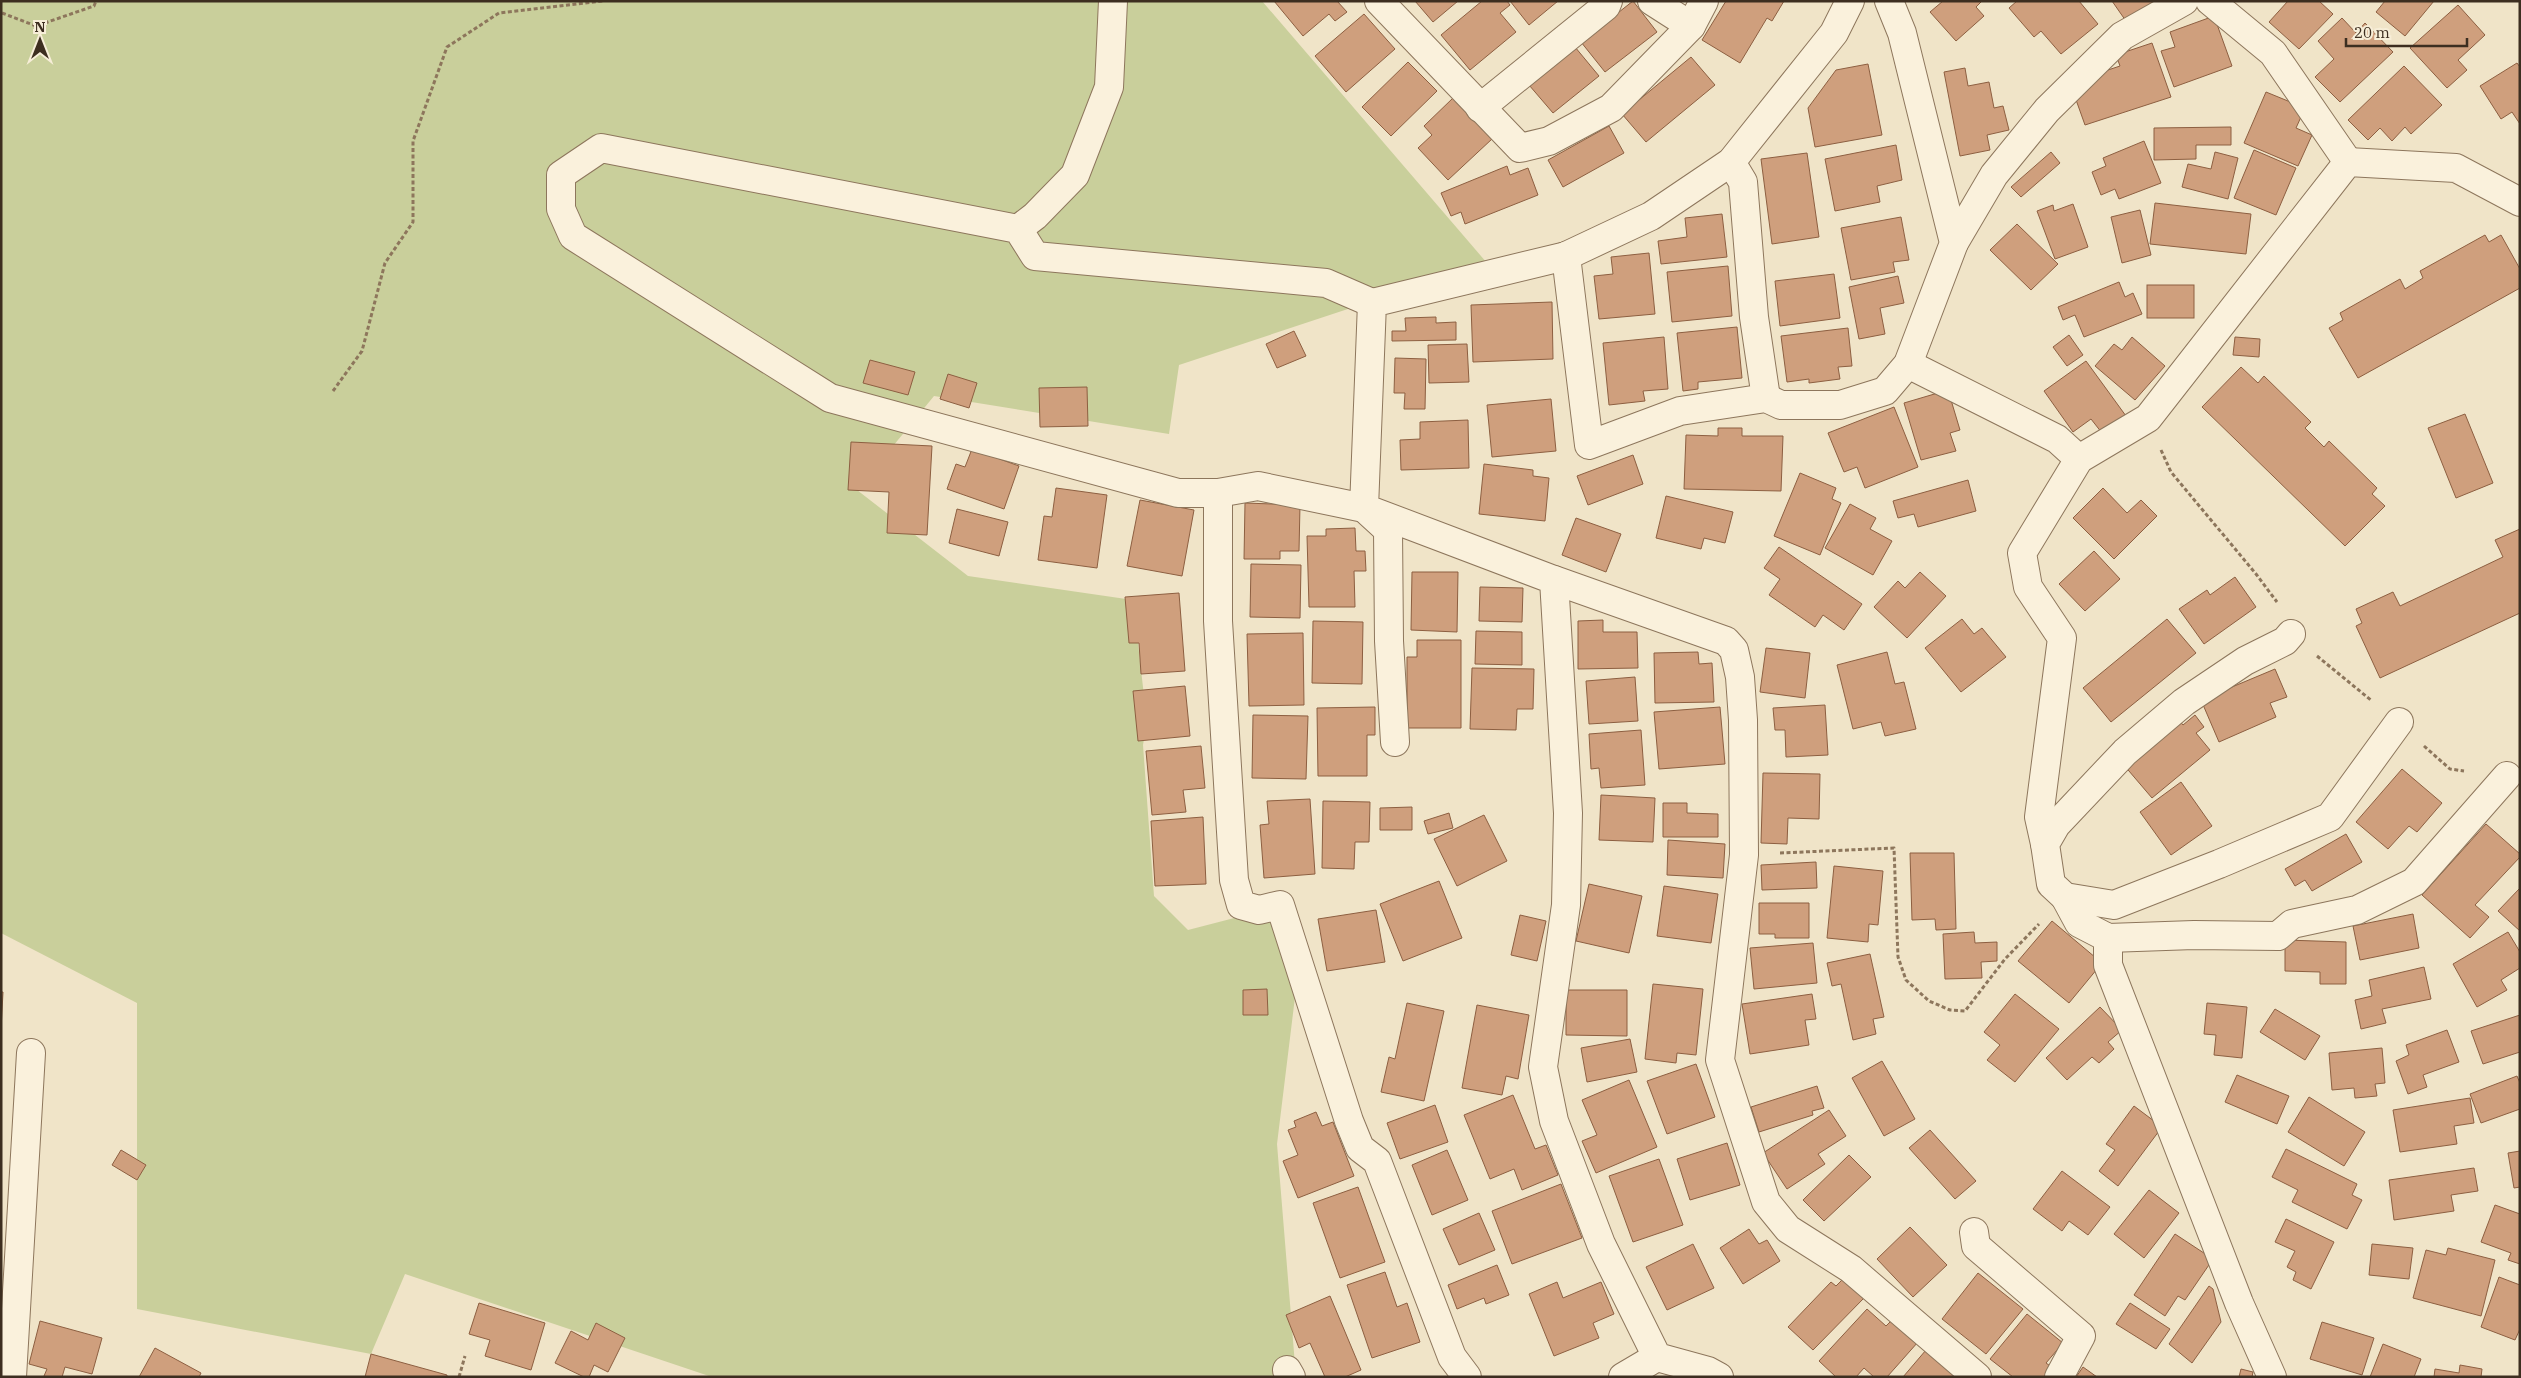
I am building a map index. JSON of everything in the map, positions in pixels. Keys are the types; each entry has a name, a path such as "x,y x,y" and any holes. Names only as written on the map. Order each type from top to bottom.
{"street":[{"path":"1018,229 1035,216 1075,175 1109,87 1113,1"},
{"path":"1379,1 1520,148 1549,141 1611,108 1691,26 1704,1"},
{"path":"1480,108 1606,6 1608,1"},
{"path":"1652,1 1691,26"},
{"path":"1850,1 1834,33 1731,162 1651,216 1566,256 1372,303 1326,283 1035,256 1018,229 601,148 561,175 561,209 573,236 830,398 1178,492 1218,492 1258,486 1364,508 1554,580 1726,641 1734,650 1740,677 1743,720 1744,855 1720,1060 1766,1202 1788,1229 1851,1269 1977,1377"},
{"path":"1889,1 1902,33 1954,243"},
{"path":"1566,256 1589,445 1680,412 1766,398 1781,405 1840,405 1885,391 1908,364 1954,243 1994,175 2047,110 2122,36 2184,1"},
{"path":"2210,1 2273,54 2348,162"},
{"path":"1731,162 1743,182 1754,317 1766,398"},
{"path":"2348,162 2456,168 2520,202"},
{"path":"2348,162 2148,418 2079,459 2022,553 2028,587 2062,638 2039,817 2051,884 2064,897 2079,923 2108,938 2194,935 2278,936 2292,924 2357,910 2414,882 2507,776"},
{"path":"1372,303 1364,508 1388,530 1389,641 1395,742"},
{"path":"1908,364 2056,438 2079,459"},
{"path":"1218,492 1218,621 1234,880 1240,905 1259,910 1280,905 1349,1121 1360,1148 1378,1161 1452,1357 1467,1377"},
{"path":"1554,580 1568,813 1566,905 1543,1067 1554,1121 1601,1244 1657,1357"},
{"path":"2045,844 2056,825 2125,752 2184,702 2245,661 2285,641 2290,634"},
{"path":"2064,897 2114,905 2219,864 2330,817 2399,722"},
{"path":"2108,938 2108,965 2239,1303 2272,1377"},
{"path":"12,1377 31,1053"},
{"path":"1974,1232 1976,1246 2081,1336 2059,1377"},
{"path":"1623,1377 1657,1357 1708,1371 1720,1377"}],"path":[{"path":"2,13 36,26 94,6 96,1"},
{"path":"333,391 362,351 384,263 413,222 413,141 447,47 499,13 602,1"},
{"path":"1744,855 1894,848 1898,957 1906,980 1929,1000 1950,1010 1965,1011 2005,959 2064,897"},
{"path":"460,1377 465,1356"}],"green space":[{"path":"1,1 1262,1 1487,263 1179,365 1169,434 934,396 857,490 968,576 1133,600 1147,722 1143,745 1154,896 1188,930 1269,909 1296,989 1277,1144 1296,1377 712,1377 405,1274 371,1354 137,1309 137,1003 1,933"}],"building":[{"path":"1274,1 1337,1 1347,12 1335,21 1329,14 1303,36"},
{"path":"1415,1 1458,1 1433,22"},
{"path":"1482,1 1507,1 1510,5 1500,13 1516,32 1470,70 1441,35"},
{"path":"1510,1 1558,1 1529,25"},
{"path":"1633,1 1657,32 1605,72 1581,42"},
{"path":"1726,1 1784,1 1772,21 1767,18 1740,63 1702,40"},
{"path":"1943,1 1982,1 1976,7 1984,16 1956,41 1930,12"},
{"path":"2017,1 2079,1 2098,24 2061,54 2041,31 2034,37 2009,8"},
{"path":"2112,1 2160,1 2128,24"},
{"path":"2288,1 2319,1 2333,14 2299,49 2269,22"},
{"path":"2385,1 2434,1 2405,36 2376,12"},
{"path":"2458,5 2485,35 2458,60 2467,70 2447,88 2410,48"},
{"path":"1364,14 1395,49 1346,92 1315,56"},
{"path":"2214,16 2232,66 2174,87 2161,51 2175,47 2170,32"},
{"path":"2342,18 2356,33 2365,23 2393,52 2340,102 2315,77 2334,59 2318,41"},
{"path":"2152,43 2171,97 2085,125 2075,97 2087,77 2120,66 2116,55"},
{"path":"1575,47 1599,76 1553,113 1529,85"},
{"path":"1691,57 1715,85 1646,142 1622,114"},
{"path":"1408,62 1437,91 1391,136 1362,107"},
{"path":"2517,63 2520,67 2520,124 2512,112 2501,119 2480,86"},
{"path":"1868,64 1882,135 1815,147 1808,108 1836,70"},
{"path":"2404,66 2442,105 2411,134 2405,127 2392,141 2380,128 2368,140 2348,120"},
{"path":"1965,68 1968,86 1989,82 1994,108 2003,106 2009,130 1987,135 1990,150 1960,156 1944,72"},
{"path":"2266,92 2305,108 2296,128 2312,135 2298,166 2244,143"},
{"path":"1453,98 1492,139 1448,180 1418,148 1432,135 1424,126"},
{"path":"1609,126 1624,153 1563,187 1548,160"},
{"path":"2231,127 2231,145 2196,145 2196,159 2154,160 2154,128"},
{"path":"2144,141 2161,183 2119,199 2115,189 2101,195 2092,172 2106,166 2103,158"},
{"path":"1896,145 1902,180 1877,186 1880,202 1835,211 1825,159"},
{"path":"2254,150 2296,168 2276,215 2234,198"},
{"path":"2051,152 2060,163 2021,197 2011,187"},
{"path":"2215,152 2238,158 2228,199 2182,187 2188,164 2211,169"},
{"path":"1807,153 1819,237 1772,244 1761,159"},
{"path":"1507,166 1510,175 1528,168 1538,195 1465,224 1461,212 1451,216 1441,193"},
{"path":"2155,203 2251,214 2246,254 2150,244"},
{"path":"2073,204 2088,247 2055,259 2037,211 2053,205 2054,211"},
{"path":"2140,210 2151,255 2122,263 2111,217"},
{"path":"1722,214 1727,257 1661,264 1658,241 1687,237 1685,218"},
{"path":"1901,217 1909,260 1893,262 1895,272 1851,280 1841,228"},
{"path":"2017,224 2058,264 2031,290 1990,250"},
{"path":"2485,235 2489,242 2501,235 2520,269 2520,288 2358,378 2329,328 2343,320 2340,313 2400,279 2405,289 2423,278 2420,271"},
{"path":"1649,253 1655,314 1599,319 1594,276 1613,274 1611,257"},
{"path":"1728,266 1732,316 1672,322 1667,272"},
{"path":"1834,274 1840,318 1780,326 1775,281"},
{"path":"1898,276 1904,303 1880,308 1885,334 1859,339 1849,287"},
{"path":"2119,282 2125,297 2133,293 2142,314 2084,337 2075,315 2063,320 2058,307"},
{"path":"2147,285 2194,285 2194,318 2147,318"},
{"path":"1552,302 1553,359 1473,362 1471,305"},
{"path":"1436,317 1436,323 1456,322 1456,340 1392,341 1392,331 1406,331 1405,318"},
{"path":"1737,327 1742,378 1698,382 1698,389 1683,391 1677,333"},
{"path":"1848,328 1852,366 1838,367 1840,379 1809,383 1809,379 1787,382 1781,336"},
{"path":"1294,331 1306,356 1277,368 1266,344"},
{"path":"2069,335 2083,355 2067,366 2053,347"},
{"path":"1664,337 1668,389 1643,391 1645,401 1609,405 1603,343"},
{"path":"2132,337 2165,366 2135,400 2095,366 2114,344 2122,350"},
{"path":"2235,337 2260,339 2259,357 2233,355"},
{"path":"1467,344 1469,382 1429,383 1428,345"},
{"path":"1395,358 1426,359 1425,409 1404,409 1405,393 1394,393"},
{"path":"870,360 915,372 908,395 863,383"},
{"path":"2086,361 2126,416 2102,433 2091,419 2073,432 2044,391"},
{"path":"2241,367 2258,383 2264,376 2311,422 2305,428 2324,447 2329,441 2377,488 2372,494 2385,506 2345,546 2202,407"},
{"path":"948,374 977,383 969,408 940,399"},
{"path":"1087,387 1088,426 1040,427 1039,388"},
{"path":"1948,390 1960,430 1950,433 1956,451 1921,460 1904,403"},
{"path":"1551,399 1556,451 1492,457 1487,405"},
{"path":"1894,407 1918,467 1865,488 1857,467 1844,472 1828,433"},
{"path":"2465,414 2493,483 2456,498 2428,428"},
{"path":"1468,420 1469,468 1401,470 1400,440 1420,439 1420,422"},
{"path":"1718,428 1742,428 1742,436 1783,436 1781,491 1684,489 1686,435 1718,436"},
{"path":"851,442 932,446 927,535 887,533 889,492 848,490"},
{"path":"972,449 1019,466 1004,509 947,489 956,464 965,467"},
{"path":"1633,455 1643,484 1588,505 1577,476"},
{"path":"1484,464 1533,470 1533,476 1549,478 1545,521 1479,514"},
{"path":"1800,473 1836,488 1832,499 1841,503 1820,555 1774,536"},
{"path":"1968,480 1976,511 1918,527 1914,514 1898,518 1893,501"},
{"path":"1056,488 1107,495 1097,568 1038,560 1044,516 1052,517"},
{"path":"2103,488 2127,513 2141,500 2157,516 2114,559 2073,518"},
{"path":"1666,496 1733,512 1725,543 1704,538 1701,549 1656,538"},
{"path":"1140,500 1194,510 1182,576 1127,566"},
{"path":"1245,503 1300,505 1299,551 1280,551 1280,559 1244,559"},
{"path":"1850,504 1876,518 1870,529 1892,541 1873,575 1825,548"},
{"path":"957,509 1008,522 999,556 949,543"},
{"path":"1576,518 1621,534 1606,572 1562,555"},
{"path":"1355,528 1356,551 1365,551 1366,571 1354,571 1355,607 1309,607 1307,536 1326,536 1326,529"},
{"path":"2520,529 2520,613 2380,678 2356,626 2362,623 2356,609 2393,592 2400,606 2503,557 2495,540"},
{"path":"1779,547 1862,604 1844,630 1823,615 1815,627 1769,595 1780,579 1764,568"},
{"path":"2094,551 2120,579 2085,611 2059,584"},
{"path":"1251,564 1301,565 1300,618 1250,617"},
{"path":"1412,572 1458,572 1457,632 1411,630"},
{"path":"1920,572 1946,596 1907,638 1874,607 1898,581 1905,588"},
{"path":"2235,577 2256,607 2204,644 2179,609 2207,590 2210,595"},
{"path":"1480,587 1523,588 1522,622 1479,621"},
{"path":"1179,593 1185,671 1141,674 1139,643 1129,643 1125,597"},
{"path":"1962,619 1974,634 1982,628 2006,657 1961,692 1925,648"},
{"path":"2167,619 2196,653 2111,722 2083,688"},
{"path":"1603,620 1603,632 1637,632 1638,668 1578,669 1578,621"},
{"path":"1313,621 1363,622 1362,684 1312,683"},
{"path":"1476,631 1522,632 1522,665 1475,664"},
{"path":"1303,633 1304,705 1249,706 1247,634"},
{"path":"1417,640 1461,640 1461,728 1407,728 1407,657 1417,657"},
{"path":"1766,648 1810,653 1805,698 1760,692"},
{"path":"1698,652 1699,664 1712,663 1714,702 1655,703 1654,653"},
{"path":"1887,652 1895,684 1904,682 1916,729 1885,736 1881,722 1853,729 1837,665"},
{"path":"1472,668 1534,669 1533,709 1517,709 1516,730 1470,729"},
{"path":"2275,669 2287,697 2270,703 2276,717 2219,742 2201,700"},
{"path":"1635,677 1638,721 1589,724 1586,681"},
{"path":"1185,686 1190,736 1138,741 1133,691"},
{"path":"1825,705 1828,755 1786,757 1785,730 1775,730 1773,708"},
{"path":"1375,707 1375,735 1367,735 1367,776 1318,776 1317,708"},
{"path":"1720,707 1725,764 1659,769 1654,712"},
{"path":"1253,715 1308,716 1306,779 1252,778"},
{"path":"2195,715 2204,727 2196,733 2210,750 2152,798 2123,764 2178,719 2183,725"},
{"path":"1641,730 1645,785 1601,788 1599,768 1591,769 1589,734"},
{"path":"1201,746 1205,788 1183,790 1186,812 1152,815 1146,751"},
{"path":"2402,769 2442,803 2417,832 2409,826 2388,849 2356,822"},
{"path":"1763,773 1820,774 1819,819 1788,818 1787,844 1761,843"},
{"path":"2181,782 2212,826 2171,855 2140,812"},
{"path":"1601,795 1655,798 1653,842 1599,840"},
{"path":"1310,799 1315,874 1264,878 1260,825 1269,824 1267,801"},
{"path":"1323,801 1370,802 1369,842 1355,842 1354,869 1322,868"},
{"path":"1663,803 1687,803 1687,813 1718,814 1718,837 1663,837"},
{"path":"1412,807 1412,830 1380,830 1380,808"},
{"path":"1449,813 1453,828 1428,834 1424,821"},
{"path":"1484,815 1507,861 1457,886 1434,839"},
{"path":"1203,817 1206,884 1155,886 1151,821"},
{"path":"2486,824 2520,854 2520,857 2475,905 2489,917 2470,938 2422,895"},
{"path":"2346,834 2362,862 2312,891 2305,880 2295,886 2285,869"},
{"path":"1668,840 1725,844 1723,878 1667,875"},
{"path":"1910,853 1954,853 1956,929 1936,930 1935,919 1912,920"},
{"path":"1816,862 1817,888 1762,890 1761,865"},
{"path":"1834,866 1883,871 1878,925 1869,924 1868,942 1827,938"},
{"path":"1439,881 1462,938 1403,961 1380,904"},
{"path":"1589,884 1642,896 1629,953 1576,941"},
{"path":"1664,886 1718,894 1711,943 1657,936"},
{"path":"2520,888 2520,931 2498,911"},
{"path":"1759,903 1809,903 1809,938 1775,938 1775,934 1759,934"},
{"path":"1376,910 1385,962 1327,971 1318,919"},
{"path":"2413,914 2419,948 2360,960 2353,926"},
{"path":"1520,915 1546,921 1537,961 1511,955"},
{"path":"2052,921 2102,963 2069,1003 2018,961"},
{"path":"1974,932 1975,943 1997,942 1997,961 1981,962 1982,978 1945,979 1943,934"},
{"path":"2508,932 2520,952 2520,968 2501,980 2507,990 2477,1007 2453,964"},
{"path":"2285,940 2346,942 2346,984 2320,984 2320,972 2285,971"},
{"path":"1813,943 1817,983 1754,989 1750,948"},
{"path":"1870,954 1884,1017 1873,1019 1876,1034 1853,1040 1841,984 1832,986 1827,963"},
{"path":"2424,967 2431,999 2382,1009 2386,1023 2361,1029 2355,1000 2372,996 2369,980"},
{"path":"1653,984 1703,989 1696,1055 1677,1053 1676,1063 1645,1059"},
{"path":"1267,989 1268,1015 1243,1015 1243,990"},
{"path":"1566,990 1627,990 1627,1036 1566,1035"},
{"path":"1,992 3,992 1,1030"},
{"path":"1812,994 1816,1019 1805,1020 1809,1045 1750,1054 1742,1004"},
{"path":"2015,994 2059,1029 2015,1082 1987,1060 2000,1045 1984,1032"},
{"path":"1407,1003 1444,1011 1424,1101 1381,1092 1389,1057 1395,1059"},
{"path":"2207,1003 2247,1007 2242,1058 2214,1055 2216,1035 2204,1034"},
{"path":"1477,1005 1529,1015 1518,1079 1506,1076 1502,1095 1462,1088"},
{"path":"2100,1007 2122,1030 2108,1042 2114,1049 2099,1063 2092,1057 2067,1080 2046,1058"},
{"path":"2275,1009 2320,1036 2305,1060 2260,1032"},
{"path":"2520,1015 2520,1052 2483,1064 2471,1031"},
{"path":"2447,1030 2459,1062 2423,1075 2427,1087 2408,1094 2396,1061 2409,1055 2406,1045"},
{"path":"1630,1039 1637,1072 1587,1082 1581,1048"},
{"path":"2382,1048 2385,1083 2375,1084 2377,1096 2355,1098 2354,1088 2332,1090 2329,1053"},
{"path":"1882,1061 1915,1119 1884,1136 1852,1078"},
{"path":"1696,1064 1715,1117 1667,1134 1647,1081"},
{"path":"2237,1075 2289,1096 2277,1124 2225,1102"},
{"path":"2517,1076 2520,1083 2520,1109 2481,1123 2470,1094"},
{"path":"1629,1080 1657,1147 1596,1173 1582,1141 1597,1135 1582,1100"},
{"path":"1817,1086 1824,1108 1812,1111 1813,1115 1759,1132 1751,1107"},
{"path":"1513,1095 1535,1149 1546,1145 1558,1175 1522,1190 1514,1169 1490,1179 1464,1115"},
{"path":"2309,1097 2365,1132 2344,1166 2288,1132"},
{"path":"2470,1098 2474,1123 2454,1126 2457,1144 2400,1152 2393,1110"},
{"path":"1435,1105 1448,1142 1400,1159 1387,1123"},
{"path":"2134,1106 2162,1127 2118,1186 2099,1171 2115,1150 2106,1144"},
{"path":"1829,1110 1846,1136 1818,1154 1825,1164 1787,1189 1763,1153"},
{"path":"1316,1112 1322,1126 1333,1122 1354,1176 1298,1198 1283,1161 1298,1155 1288,1130 1296,1127 1294,1121"},
{"path":"1930,1130 1976,1181 1955,1199 1909,1148"},
{"path":"1727,1143 1740,1185 1690,1200 1677,1159"},
{"path":"2286,1149 2357,1184 2352,1195 2362,1200 2347,1229 2292,1202 2298,1190 2272,1177"},
{"path":"121,1150 146,1165 137,1180 112,1165"},
{"path":"1447,1150 1468,1200 1432,1215 1412,1165"},
{"path":"2520,1151 2520,1187 2514,1188 2508,1153"},
{"path":"1849,1155 1871,1177 1824,1221 1803,1200"},
{"path":"1659,1159 1683,1225 1633,1242 1609,1176"},
{"path":"2474,1168 2478,1191 2451,1195 2454,1211 2394,1220 2389,1180"},
{"path":"2062,1171 2110,1207 2088,1235 2069,1221 2062,1231 2033,1209"},
{"path":"1561,1184 1582,1238 1512,1264 1492,1211"},
{"path":"1358,1187 1385,1262 1340,1278 1313,1203"},
{"path":"2149,1190 2179,1213 2144,1258 2114,1234"},
{"path":"2495,1205 2520,1214 2520,1264 2508,1260 2511,1253 2481,1242"},
{"path":"1479,1213 1495,1250 1459,1265 1443,1229"},
{"path":"2286,1219 2334,1242 2311,1289 2293,1280 2296,1272 2287,1267 2295,1251 2275,1242"},
{"path":"1910,1227 1947,1265 1913,1297 1877,1259"},
{"path":"1749,1229 1759,1244 1767,1240 1780,1261 1743,1284 1720,1248"},
{"path":"2175,1234 2213,1259 2185,1300 2178,1296 2165,1316 2134,1295"},
{"path":"1693,1244 1714,1288 1667,1310 1646,1267"},
{"path":"2372,1244 2413,1248 2409,1279 2369,1275"},
{"path":"2448,1248 2495,1260 2481,1316 2413,1298 2426,1250 2446,1255"},
{"path":"1497,1265 1509,1295 1486,1304 1484,1298 1457,1309 1448,1285"},
{"path":"1385,1272 1397,1307 1407,1303 1420,1342 1372,1358 1347,1285"},
{"path":"1978,1273 2023,1309 1986,1354 1942,1319"},
{"path":"2499,1277 2520,1285 2520,1329 2515,1340 2481,1327"},
{"path":"1843,1279 1864,1298 1813,1350 1788,1327 1831,1282 1836,1286"},
{"path":"1557,1282 1563,1298 1601,1282 1614,1314 1593,1323 1599,1338 1554,1356 1529,1294"},
{"path":"2209,1286 2213,1289 2221,1322 2192,1363 2169,1344"},
{"path":"1330,1296 1361,1370 1345,1377 1325,1377 1310,1343 1299,1348 1286,1315"},
{"path":"479,1303 545,1323 531,1370 485,1356 490,1340 469,1334"},
{"path":"2130,1303 2170,1329 2156,1349 2116,1324"},
{"path":"1867,1309 1886,1326 1893,1319 1918,1342 1887,1377 1874,1377 1864,1368 1856,1377 1836,1377 1819,1361"},
{"path":"2027,1314 2063,1343 2046,1363 2053,1368 2045,1377 2013,1377 1990,1359"},
{"path":"40,1321 102,1338 92,1374 65,1367 62,1377 47,1377 44,1376 47,1369 29,1364"},
{"path":"2322,1322 2374,1338 2362,1375 2310,1359"},
{"path":"596,1323 625,1338 608,1372 594,1365 589,1377 584,1377 555,1363 571,1331 588,1340"},
{"path":"2383,1344 2421,1359 2414,1377 2370,1377"},
{"path":"155,1348 201,1373 199,1377 139,1377"},
{"path":"1926,1350 1956,1377 1903,1377"},
{"path":"371,1354 447,1375 447,1377 365,1377"},
{"path":"2460,1365 2482,1369 2481,1377 2434,1377 2435,1369 2459,1373"},
{"path":"2083,1367 2097,1377 2076,1377"},
{"path":"2241,1369 2253,1372 2252,1377 2239,1377"}]}
